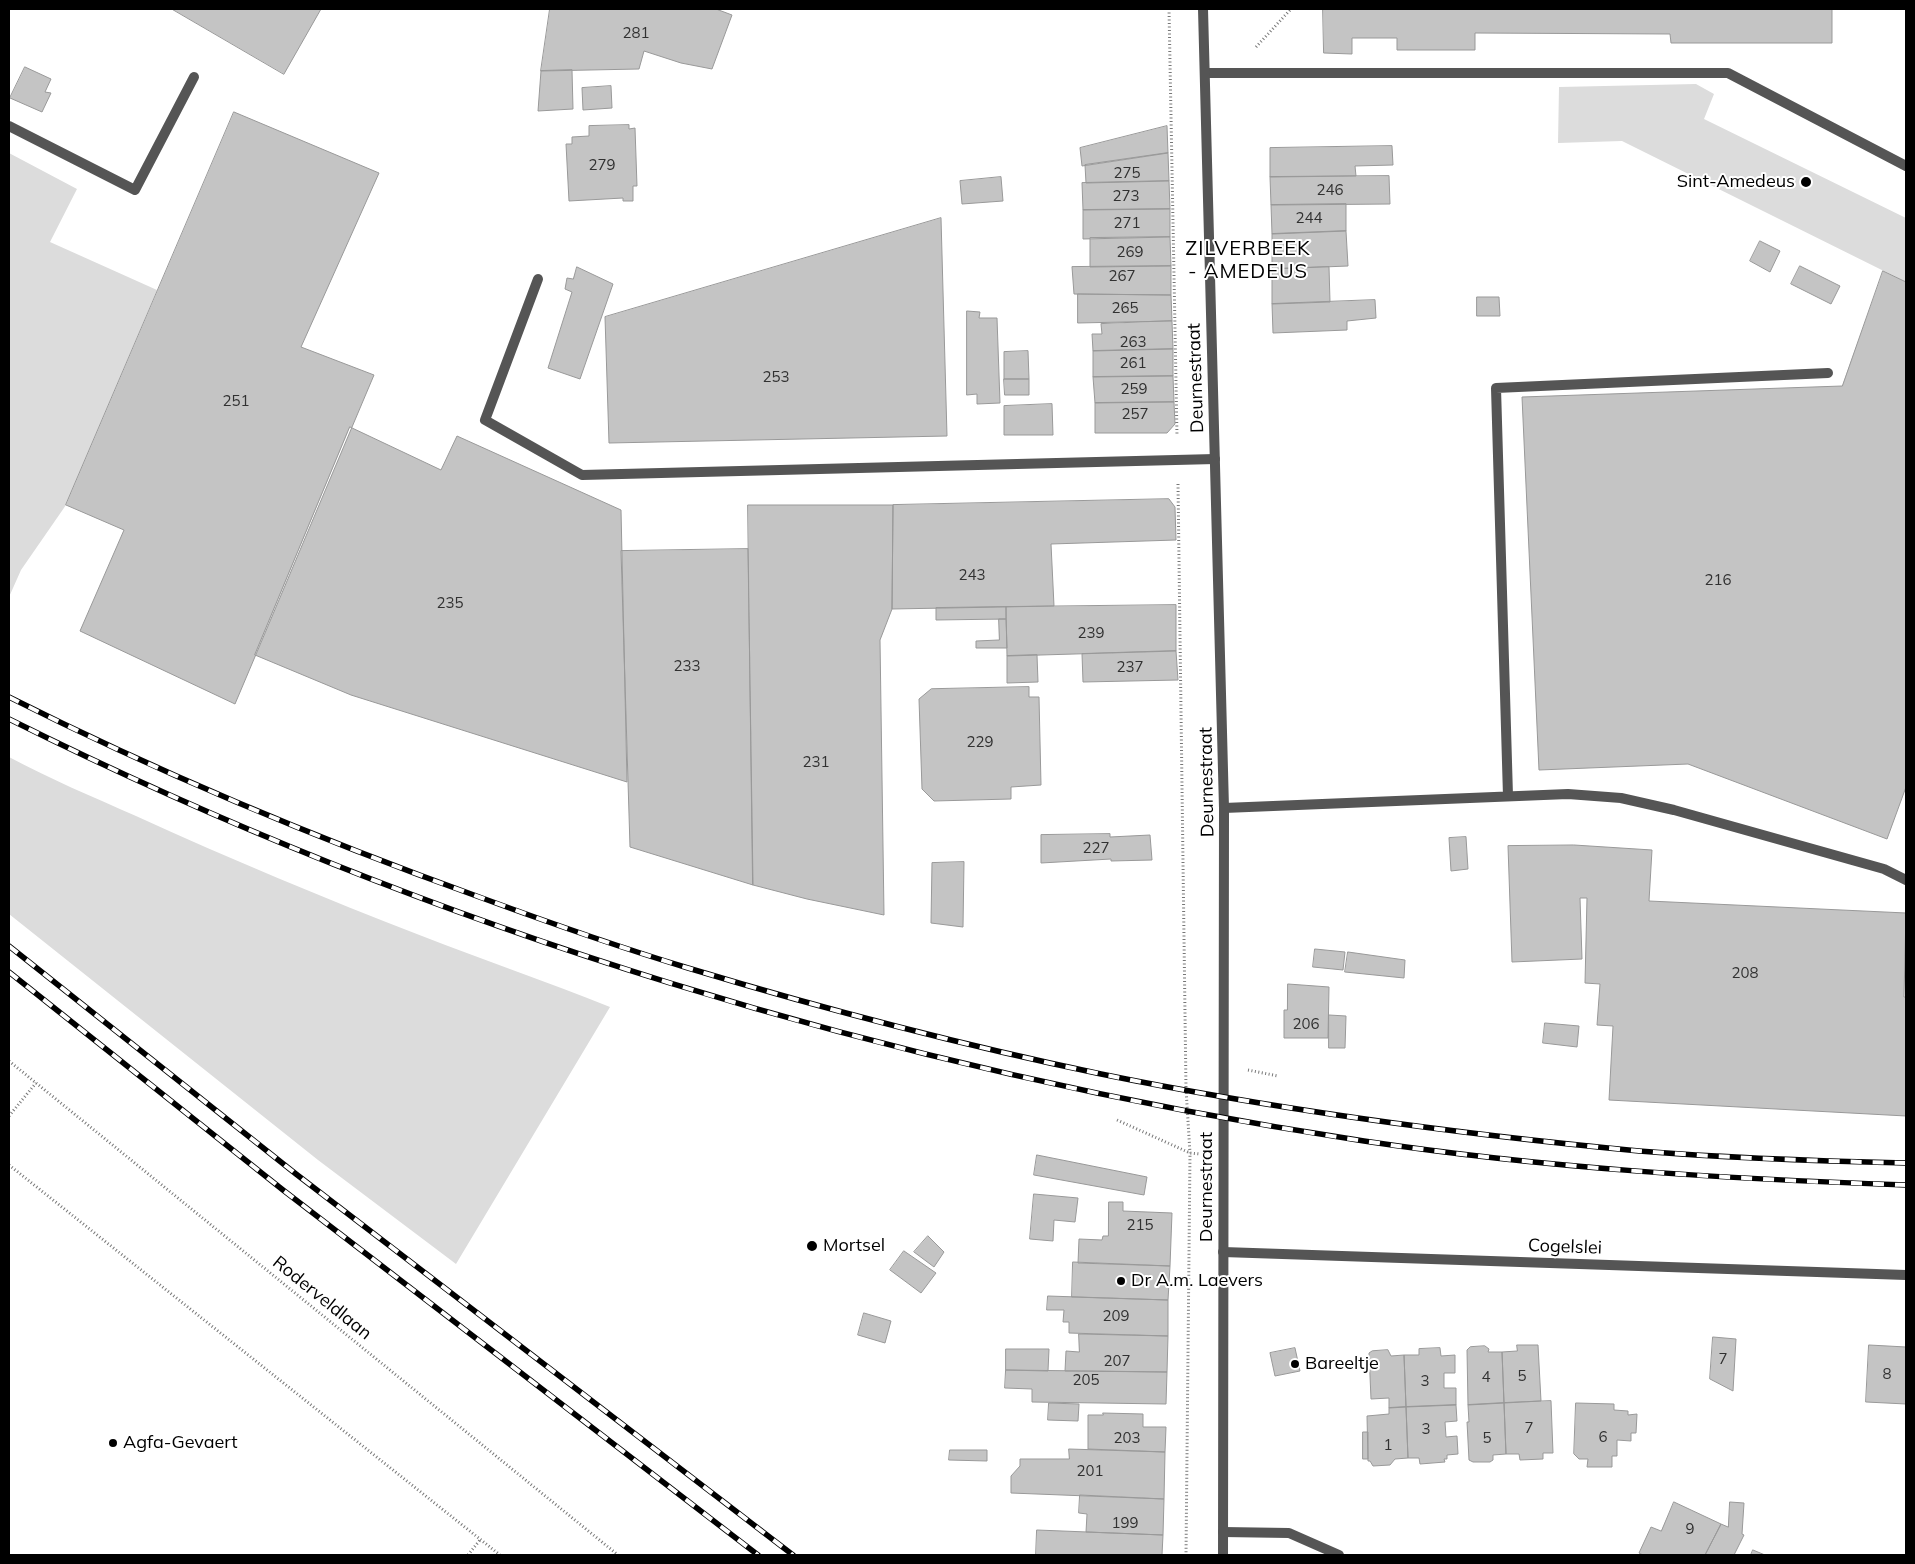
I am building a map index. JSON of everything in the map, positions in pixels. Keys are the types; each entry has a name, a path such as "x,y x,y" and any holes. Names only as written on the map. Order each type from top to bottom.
{"street":[{"name":"Deurnestraat","path":"1204,9 1224,808 1223,1555"},
{"path":"1205,73 1728,73 1906,166"},
{"path":"9,126 135,190 194,77"},
{"path":"538,279 485,420 582,474 1215,459"},
{"path":"1508,796 1496,388 1828,373"},
{"path":"1224,808 1568,794 1621,798 1674,810 1874,867 1906,880"},
{"name":"Cogelslei","path":"1223,1252 1906,1275"},
{"path":"1223,1532 1289,1533 1339,1555"}],"path":[{"path":"1170,9 1186,1090 1190,1153 1186,1555"},
{"path":"1240,73 1252,52 1291,9"},
{"name":"Roderveldlaan","path":"9,1061 618,1555"},
{"path":"9,1116 36,1083"},
{"path":"1117,1120 1190,1153 1223,1156"},
{"path":"9,1165 500,1555"},
{"path":"468,1555 480,1540"}],"shaded area":[{"path":"1696,84 1714,94 1704,119 1906,218 1906,282 1622,141 1558,143 1559,87"},
{"path":"9,153 77,189 50,242 157,290 66,505 21,570 9,597"},
{"path":"9,757 72,788 207,848 350,908 610,1007 456,1264 318,1160 9,914"}],"building":[{"path":"172,9 321,9 284,74"},
{"path":"550,9 716,9 732,15 712,69 681,63 644,51 639,69 541,71"},
{"path":"1323,9 1832,9 1832,43 1671,43 1670,34 1475,33 1475,50 1397,50 1397,38 1352,38 1352,54 1324,53"},
{"path":"25,67 51,79 45,92 51,93 42,112 10,98"},
{"path":"572,70 573,109 538,111 541,71"},
{"path":"611,86 612,108 583,110 582,88"},
{"path":"234,112 379,173 301,347 374,375 235,704 80,631 124,530 66,505"},
{"path":"629,125 629,129 635,128 637,186 633,186 633,201 623,201 623,198 569,201 566,144 572,144 572,137 589,136 589,126"},
{"path":"1167,126 1168,153 1082,166 1080,148"},
{"path":"1392,146 1393,165 1355,166 1356,176 1270,177 1270,148"},
{"path":"1168,153 1169,181 1086,183 1085,165"},
{"path":"1389,176 1390,204 1271,205 1270,177"},
{"path":"1001,177 1003,201 962,204 960,181"},
{"path":"1169,181 1170,209 1083,210 1082,183"},
{"path":"1346,204 1346,231 1272,234 1271,205"},
{"path":"1170,209 1170,237 1083,239 1083,210"},
{"path":"941,218 947,436 609,443 605,317"},
{"path":"1346,231 1348,266 1272,269 1272,234"},
{"path":"1170,237 1171,266 1090,267 1090,238"},
{"path":"1760,241 1780,251 1770,272 1750,261"},
{"path":"1171,266 1171,295 1074,294 1072,267"},
{"path":"1800,266 1840,286 1831,304 1791,284"},
{"path":"577,267 613,284 580,379 548,368 572,292 565,289 567,278 573,279"},
{"path":"1329,267 1330,302 1272,304 1272,269"},
{"path":"1883,271 1906,282 1906,787 1887,839 1688,764 1539,770 1522,397 1842,386"},
{"path":"1078,294 1171,295 1172,321 1078,323"},
{"path":"1477,297 1499,297 1500,316 1477,316"},
{"path":"1375,300 1376,318 1347,321 1347,330 1273,333 1272,304"},
{"path":"967,311 980,312 979,318 997,318 1000,403 977,404 977,394 967,395"},
{"path":"1172,321 1173,349 1093,351 1092,334 1102,334 1101,324"},
{"path":"1173,349 1173,376 1093,377 1093,351"},
{"path":"1028,351 1029,379 1004,379 1004,352"},
{"path":"1173,376 1174,402 1095,403 1093,377"},
{"path":"1004,379 1029,379 1029,395 1005,395"},
{"path":"1174,402 1175,424 1167,433 1095,433 1095,403"},
{"path":"1052,404 1053,435 1004,435 1004,406"},
{"path":"350,427 441,470 457,436 621,510 627,782 351,695 255,655"},
{"path":"1169,499 1175,507 1176,540 1051,544 1054,606 892,609 893,505"},
{"path":"748,505 893,505 892,609 880,640 884,915 807,899 753,885"},
{"path":"748,549 753,885 630,847 621,551"},
{"path":"1176,605 1176,651 1007,656 1006,607"},
{"path":"1006,607 1006,619 936,620 936,608"},
{"path":"999,619 1006,619 1007,648 976,648 976,641 999,640"},
{"path":"1176,651 1178,680 1083,682 1082,654"},
{"path":"1037,655 1038,682 1007,683 1007,656"},
{"path":"1029,687 1029,697 1039,697 1041,785 1011,787 1011,799 934,801 922,789 919,699 931,689"},
{"path":"1110,834 1110,837 1150,835 1152,860 1111,861 1111,859 1041,863 1041,835"},
{"path":"1466,837 1468,869 1451,871 1449,838"},
{"path":"1574,845 1652,850 1649,901 1906,913 1904,997 1906,997 1906,1116 1609,1100 1613,1026 1597,1025 1600,984 1585,983 1587,898 1580,898 1582,959 1512,962 1508,846"},
{"path":"964,862 963,927 931,923 932,863"},
{"path":"1315,949 1345,952 1343,970 1313,967"},
{"path":"1348,952 1405,960 1404,978 1345,972"},
{"path":"1288,984 1329,987 1328,1038 1284,1038 1284,1010 1287,1010"},
{"path":"1329,1015 1346,1016 1345,1048 1329,1048"},
{"path":"1545,1023 1579,1026 1577,1047 1543,1043"},
{"path":"1037,1155 1147,1177 1144,1195 1034,1175"},
{"path":"1034,1194 1078,1198 1075,1222 1054,1220 1053,1241 1030,1239"},
{"path":"1109,1202 1123,1202 1123,1211 1172,1213 1170,1266 1078,1263 1079,1239 1102,1240 1103,1236 1108,1236"},
{"path":"928,1236 944,1252 934,1267 914,1252"},
{"path":"904,1251 936,1273 921,1293 890,1270"},
{"name":"Dr A.m. Laevers","path":"1073,1262 1170,1266 1168,1300 1072,1297"},
{"path":"1048,1296 1168,1300 1168,1336 1069,1333 1069,1322 1063,1322 1064,1310 1047,1310"},
{"path":"864,1313 891,1321 885,1343 858,1335"},
{"path":"1079,1334 1168,1336 1167,1372 1065,1371 1066,1351 1079,1352"},
{"path":"1713,1337 1736,1339 1733,1391 1710,1379"},
{"path":"1517,1345 1538,1345 1541,1401 1504,1403 1502,1352 1517,1351"},
{"path":"1869,1345 1906,1347 1906,1404 1866,1402"},
{"path":"1485,1346 1489,1349 1488,1352 1502,1352 1504,1403 1468,1405 1467,1350 1470,1347"},
{"path":"1295,1348 1300,1371 1275,1376 1270,1353"},
{"path":"1440,1348 1441,1356 1455,1355 1455,1373 1444,1373 1444,1388 1456,1388 1456,1405 1406,1407 1404,1355 1419,1355 1419,1349"},
{"path":"1006,1349 1049,1349 1048,1371 1006,1370"},
{"path":"1388,1350 1391,1356 1404,1355 1406,1407 1389,1408 1389,1398 1371,1399 1369,1353 1372,1351"},
{"path":"1006,1370 1167,1372 1166,1404 1032,1402 1032,1389 1005,1388"},
{"path":"1551,1401 1553,1453 1543,1453 1543,1459 1520,1460 1519,1454 1506,1454 1504,1403"},
{"path":"1049,1403 1079,1404 1078,1421 1048,1420"},
{"path":"1504,1403 1506,1454 1493,1455 1493,1460 1490,1462 1473,1462 1469,1460 1468,1405"},
{"path":"1576,1403 1614,1404 1614,1410 1628,1411 1628,1415 1637,1414 1636,1433 1631,1433 1631,1441 1617,1440 1617,1456 1612,1456 1612,1467 1587,1467 1588,1459 1579,1459 1574,1454"},
{"path":"1456,1405 1457,1421 1445,1422 1446,1437 1457,1436 1458,1454 1447,1455 1447,1459 1444,1459 1445,1462 1420,1464 1419,1458 1408,1458 1406,1407"},
{"path":"1406,1407 1408,1458 1395,1459 1390,1465 1373,1466 1368,1461 1367,1416 1389,1414 1389,1408"},
{"path":"1103,1413 1143,1414 1143,1427 1166,1427 1165,1452 1088,1449 1088,1415 1103,1415"},
{"path":"1363,1432 1368,1432 1368,1459 1363,1459"},
{"path":"1069,1449 1165,1452 1164,1499 1011,1493 1011,1476 1020,1466 1020,1459 1069,1459"},
{"path":"950,1450 987,1450 987,1461 949,1460"},
{"path":"1080,1495 1164,1499 1163,1535 1086,1532 1087,1514 1079,1513"},
{"path":"1674,1502 1721,1524 1705,1555 1643,1555 1639,1553 1651,1527 1661,1531"},
{"path":"1730,1502 1744,1503 1742,1534 1744,1535 1734,1555 1705,1555 1721,1524 1728,1527"},
{"path":"1037,1530 1163,1535 1162,1555 1036,1555"},
{"path":"1753,1550 1765,1555 1751,1555"}],"railway":[{"path":"9,697 125,753 242,805 422,876 610,943 688,968 790,998 945,1039 1049,1063 1168,1087 1302,1110 1436,1129 1639,1151 1772,1159 1906,1163"},
{"path":"9,719 170,795 334,864 501,927 670,983 841,1032 1014,1075 1188,1111 1364,1141 1432,1150 1567,1165 1702,1176 1906,1185"},
{"path":"9,946 296,1174 793,1555"},
{"path":"9,972 283,1190 758,1555"}],"place":[{"name":"Sint-Amedeus","path":"1806,182"},
{"name":"Mortsel","path":"812,1246"},
{"name":"Dr A.m. Laevers","path":"1121,1281"},
{"name":"Bareeltje","path":"1295,1364"},
{"name":"Agfa-Gevaert","path":"113,1443"}],"district":[{"name":"ZILVERBEEK - AMEDEUS","path":"1248,260"}]}
